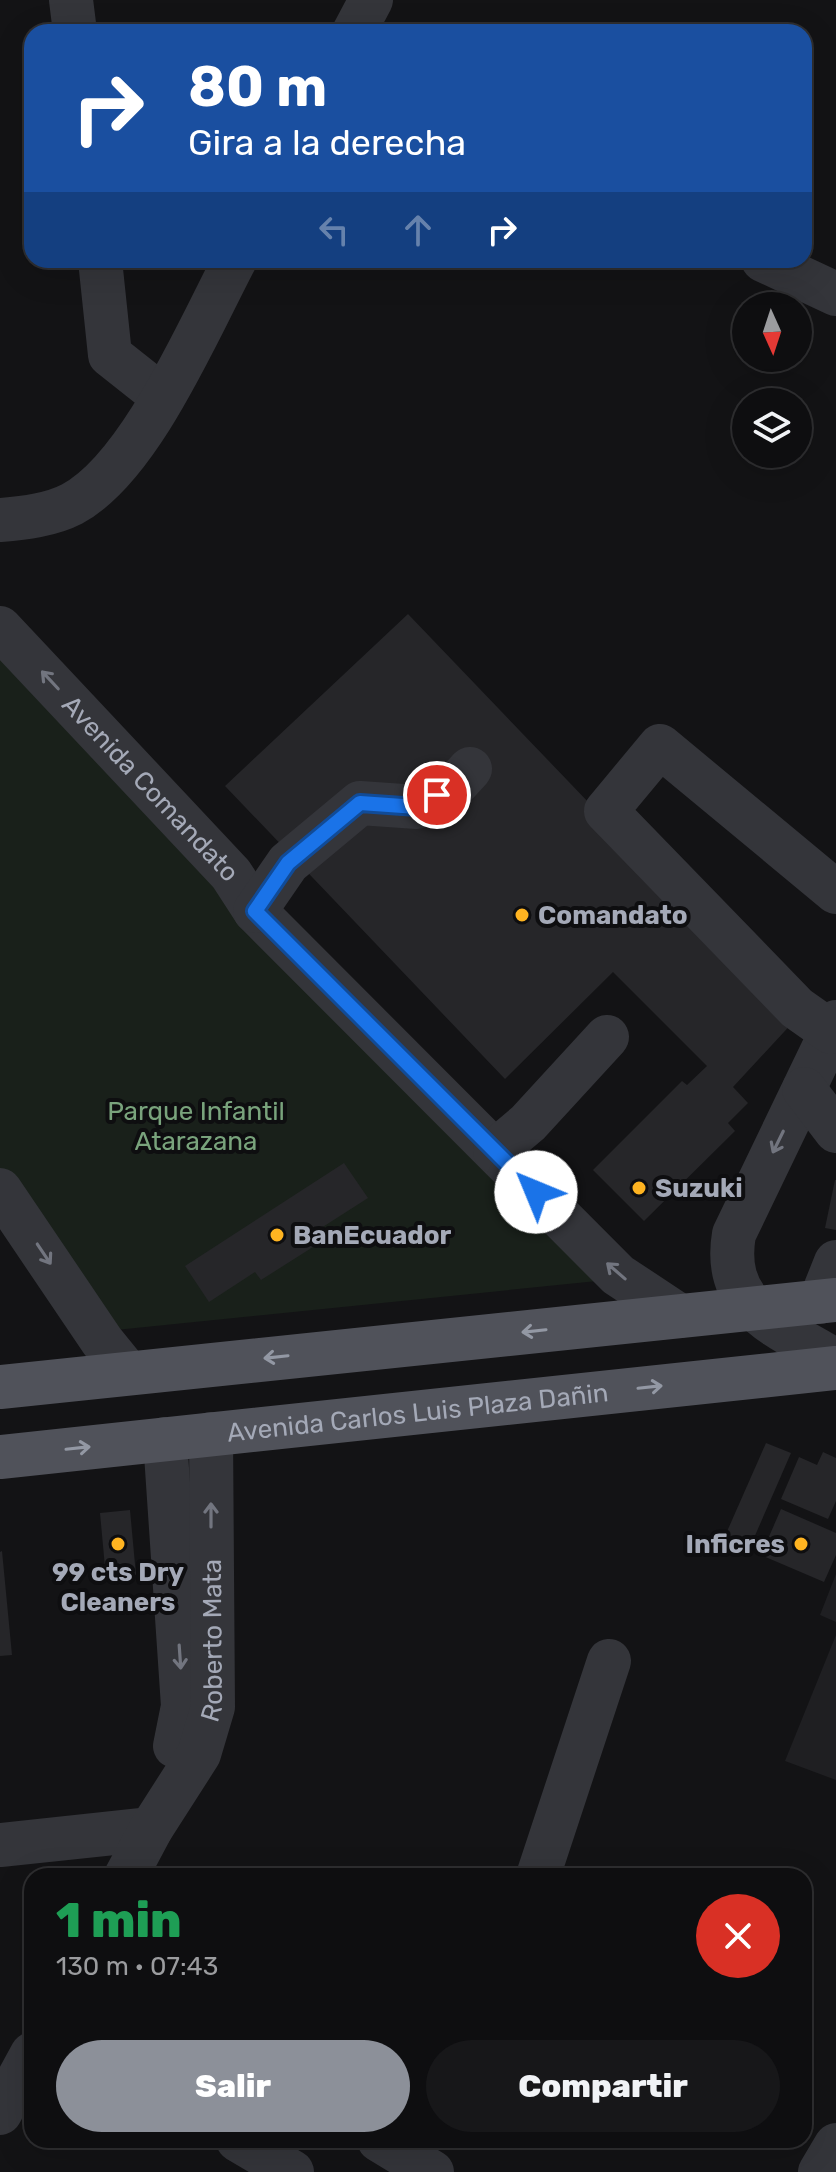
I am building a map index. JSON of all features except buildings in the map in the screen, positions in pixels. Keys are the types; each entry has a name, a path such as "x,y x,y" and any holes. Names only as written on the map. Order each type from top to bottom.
{"main road":[{"path":"0,1387 751,1309 831,1288"},
{"name":"Avenida Carlos Luis Plaza Dañin","path":"0,1457 836,1368"}],"street":[{"path":"71,0 74,24"},
{"path":"358,24 371,0"},
{"path":"101,268 110,355 163,397"},
{"path":"0,520 45,513 72,504 115,468 163,397 231,268"},
{"path":"780,268 836,294"},
{"name":"Avenida Comandato","path":"0,628 231,874 255,911 618,1275 680,1316"},
{"path":"836,892 660,746 606,811 797,1008 834,1027 734,1234 730,1258 734,1281 751,1309 836,1361"},
{"path":"255,911 288,863 360,803 417,807 458,782 470,769"},
{"path":"495,1151 528,1123 607,1037"},
{"path":"804,1089 836,1131"},
{"path":"0,1190 102,1341 128,1373"},
{"name":"Roberto Mata","path":"130,1868 199,1754 213,1707 211,1434"},
{"name":"Roberto Mata","path":"151,1829 183,1706 165,1439"},
{"path":"541,1868 609,1661"},
{"path":"0,1845 151,1829"},
{"path":"0,2113 24,2069"},
{"path":"820,2172 836,2145"},
{"path":"252,2148 292,2172"}],"shaded area":[{"path":"836,1574 836,1622 820,1615"},
{"path":"836,1635 836,1780 785,1761"}],"green space":[{"name":"Parque Infantil Atarazana","path":"0,659 617,1279 106,1331 0,1180"}],"place":[{"name":"Comandato","path":"522,915"},
{"name":"Suzuki","path":"639,1188"},
{"name":"BanEcuador","path":"277,1235"},
{"name":"99 cts Dry Cleaners","path":"118,1544"},
{"name":"Inficres","path":"801,1544"}],"route":[{"path":"437,795 417,807 360,803 288,863 255,911 536,1192"}]}
